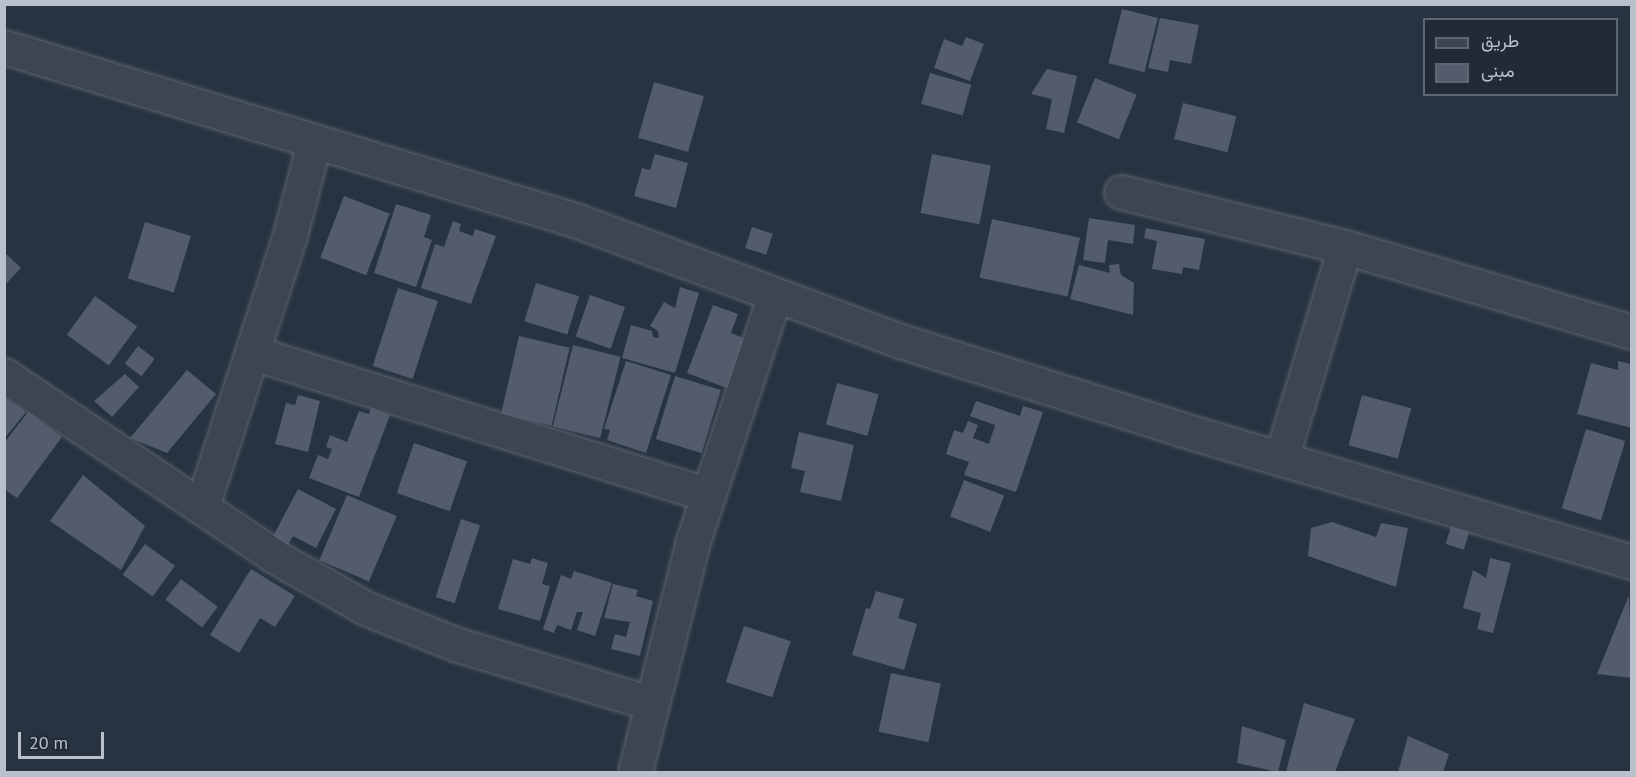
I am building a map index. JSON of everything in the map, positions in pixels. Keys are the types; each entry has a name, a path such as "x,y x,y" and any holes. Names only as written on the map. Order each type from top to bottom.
{"street":[{"path":"4,47 314,143 575,220 900,341 1281,459 1632,562"},
{"path":"202,506 290,235 314,143"},
{"path":"1121,192 1345,247 1632,332"},
{"path":"1281,459 1345,247"},
{"path":"635,772 650,703 708,495 775,294"},
{"path":"253,353 708,495"},
{"path":"4,375 274,556 365,608 455,644 650,703"}],"building":[{"path":"1122,9 1158,18 1144,72 1108,63"},
{"path":"1160,18 1199,25 1191,64 1170,60 1168,72 1148,68"},
{"path":"966,37 984,44 970,81 934,68 944,39 962,46"},
{"path":"1047,69 1077,76 1064,133 1046,129 1052,99 1031,94"},
{"path":"930,73 971,85 963,116 921,104"},
{"path":"1095,78 1137,95 1119,139 1077,123"},
{"path":"654,82 704,96 688,152 638,138"},
{"path":"1183,103 1236,116 1227,152 1174,139"},
{"path":"655,154 688,163 676,208 634,196 642,168 650,170"},
{"path":"932,154 991,165 979,224 921,213"},
{"path":"344,196 390,214 366,275 320,258"},
{"path":"396,204 431,215 424,237 432,240 416,287 374,273"},
{"path":"1089,218 1135,225 1133,244 1108,240 1105,263 1083,260"},
{"path":"992,219 1080,238 1068,296 980,278"},
{"path":"453,221 461,224 459,231 473,236 475,229 496,236 471,304 421,288 435,244 444,247"},
{"path":"145,222 191,236 174,292 128,278"},
{"path":"752,227 773,234 766,255 745,248"},
{"path":"1146,228 1205,239 1199,270 1183,267 1182,274 1152,269 1157,241 1144,238"},
{"path":"4,252 21,268 4,286"},
{"path":"1119,264 1121,275 1134,283 1133,315 1070,299 1079,265 1110,273 1109,265"},
{"path":"536,283 579,296 567,334 524,321"},
{"path":"680,287 699,293 675,373 622,358 631,325 652,331 653,337 659,338 658,331 650,326 664,302 675,308"},
{"path":"398,288 438,301 413,379 373,366"},
{"path":"590,295 625,307 611,349 576,337"},
{"path":"95,296 137,327 109,365 67,335"},
{"path":"713,305 738,314 731,333 751,341 732,390 687,373"},
{"path":"519,336 570,348 552,426 501,414"},
{"path":"573,345 621,357 600,438 553,427"},
{"path":"138,346 155,359 142,376 125,364"},
{"path":"626,361 671,375 646,453 607,440 610,430 604,429"},
{"path":"1618,361 1632,364 1632,428 1577,414 1591,363 1618,370"},
{"path":"187,370 216,394 167,453 130,438"},
{"path":"125,374 139,387 112,417 94,401"},
{"path":"675,376 721,390 702,453 656,439"},
{"path":"837,383 879,394 867,436 826,425"},
{"path":"298,395 320,401 308,452 275,444 286,403 295,405"},
{"path":"1362,395 1411,408 1398,458 1349,445"},
{"path":"4,397 26,412 4,439"},
{"path":"976,401 1020,416 1023,406 1043,412 1016,492 964,475 969,462 946,454 954,430 963,433 968,421 978,425 973,438 989,444 995,425 970,416"},
{"path":"371,408 390,415 359,497 309,478 318,455 328,459 332,449 326,447 330,435 347,442 359,411 369,414"},
{"path":"28,412 62,437 17,498 4,489 4,443"},
{"path":"1586,429 1625,441 1601,520 1562,508"},
{"path":"799,432 854,445 841,501 800,492 805,471 791,468"},
{"path":"414,443 467,461 450,511 397,493"},
{"path":"83,475 145,526 121,570 50,521"},
{"path":"964,480 1004,495 990,532 950,516"},
{"path":"298,489 336,509 316,548 293,536 286,548 271,540"},
{"path":"347,495 397,516 369,581 319,560"},
{"path":"461,519 480,525 455,603 436,597"},
{"path":"1453,521 1471,527 1464,550 1446,544"},
{"path":"1332,522 1376,537 1381,523 1408,528 1396,587 1308,556 1311,528"},
{"path":"145,544 175,566 153,596 123,575"},
{"path":"532,558 548,563 542,584 550,586 540,621 498,609 513,559 530,564"},
{"path":"1490,558 1511,563 1493,633 1477,629 1481,613 1463,608 1473,570 1486,578"},
{"path":"251,569 295,596 275,627 260,618 239,653 210,635"},
{"path":"574,571 612,583 595,636 577,630 583,612 577,612 571,630 557,625 554,633 543,629 561,575 571,579"},
{"path":"181,579 218,607 202,627 165,600"},
{"path":"613,584 638,590 636,596 653,601 640,656 611,649 615,634 626,637 630,622 604,618"},
{"path":"876,591 904,599 898,618 917,624 904,670 852,655 866,608 870,609"},
{"path":"1629,595 1632,678 1597,674"},
{"path":"744,626 791,641 772,697 726,682"},
{"path":"891,673 941,684 928,742 879,732"},
{"path":"1304,703 1355,719 1335,772 1286,772"},
{"path":"1242,726 1286,740 1278,772 1237,763"},
{"path":"1408,736 1449,754 1443,772 1398,772"}]}
